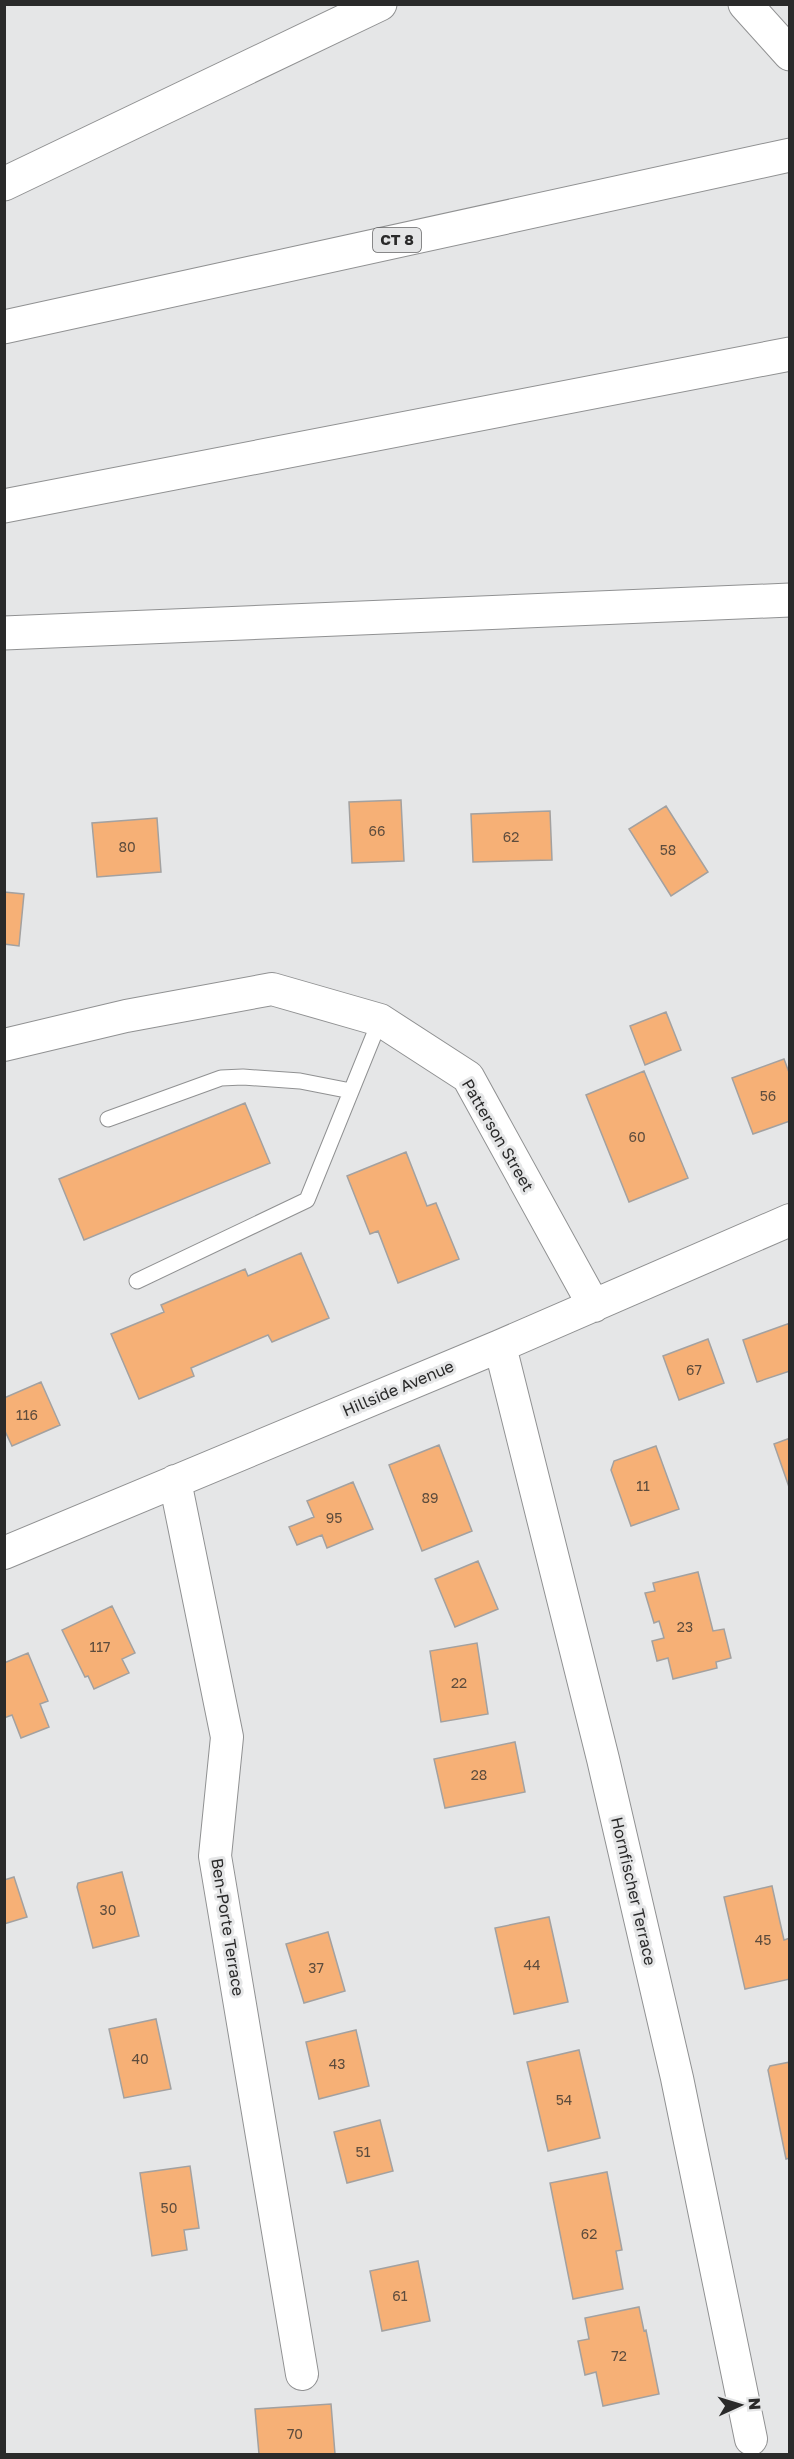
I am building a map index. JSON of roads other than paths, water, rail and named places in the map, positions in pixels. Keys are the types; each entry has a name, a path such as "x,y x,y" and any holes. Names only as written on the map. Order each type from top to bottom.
{"highway":[{"path":"4,184 380,4"},
{"path":"745,4 789,54"},
{"name":"CT 8","path":"4,327 789,155"},
{"path":"4,506 789,354"},
{"path":"4,633 789,600"}],"street":[{"name":"Patterson Street","path":"4,1045 126,1016 272,989 380,1020 468,1077 594,1306"},
{"name":"Hillside Avenue","path":"4,1553 500,1346 789,1220"},
{"name":"Hornfischer Terrace","path":"500,1346 603,1759 675,2067 751,2439"},
{"name":"Ben-Porte Terrace","path":"175,1481 227,1737 215,1856 302,2374"}],"lane":[{"path":"137,1281 307,1200 380,1020"},
{"path":"108,1119 221,1078 243,1077 300,1081 351,1091"}]}
